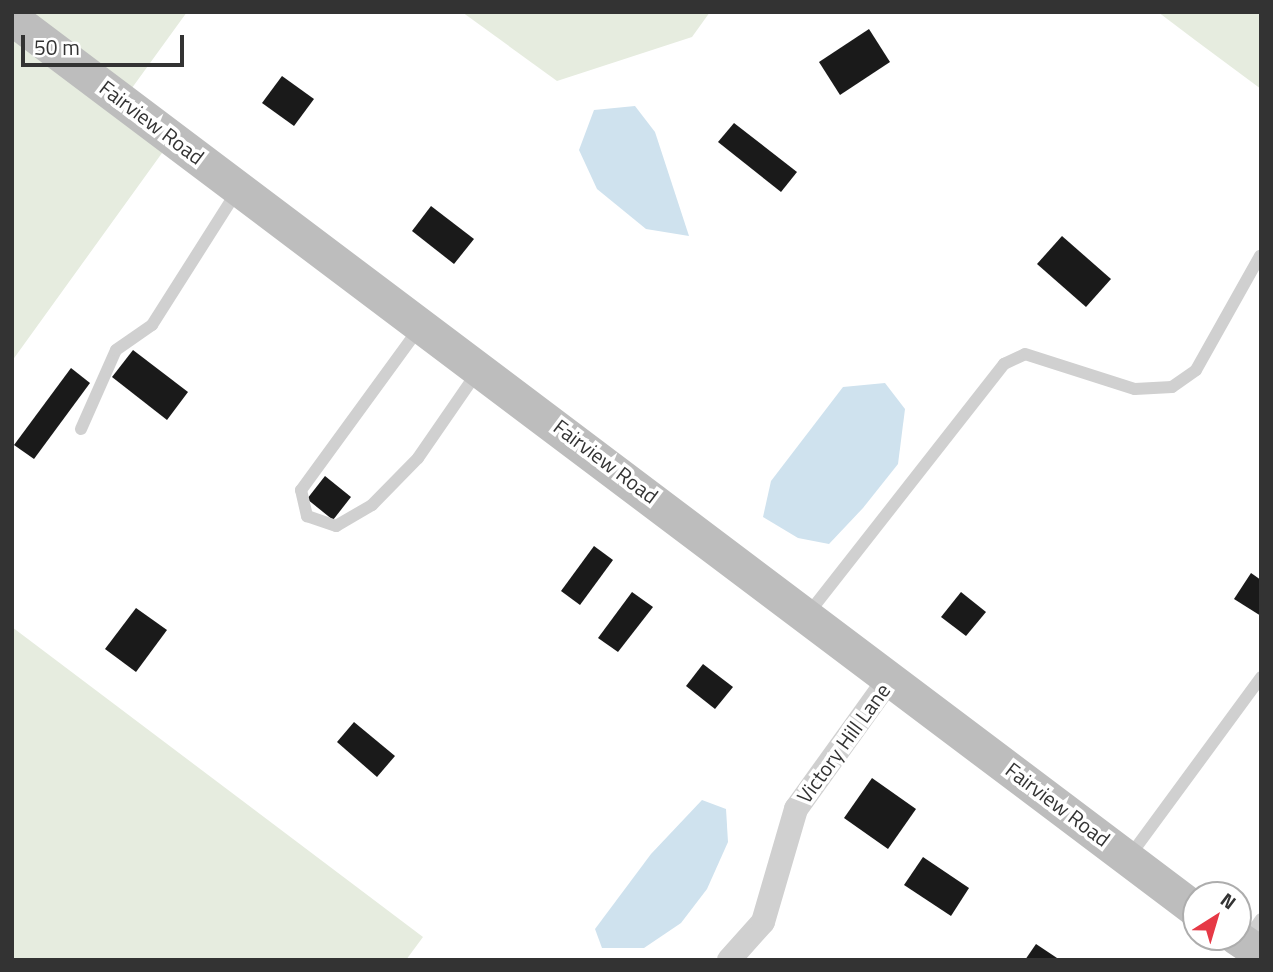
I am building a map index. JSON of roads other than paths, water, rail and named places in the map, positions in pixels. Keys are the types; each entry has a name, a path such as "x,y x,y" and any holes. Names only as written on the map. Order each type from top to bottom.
{"street":[{"name":"Fairview Road","path":"12,18 808,614 1182,899"},
{"name":"Victory Hill Lane","path":"729,960 763,922 796,809 891,677"}],"lane":[{"path":"81,429 116,350 152,325 239,188"},
{"path":"808,614 1004,364 1025,354 1135,389 1172,387 1196,370 1260,256"},
{"path":"422,324 301,490 307,516 336,526 372,505 418,458 480,367"},
{"path":"1128,858 1261,677"}],"water":[{"path":"635,106 655,132 689,236 646,229 597,189 579,150 594,110"},
{"path":"885,383 905,409 898,464 863,508 829,544 798,538 763,517 771,481 843,387"},
{"path":"702,800 726,809 728,842 707,889 681,923 644,948 602,948 595,929 651,854"}]}
